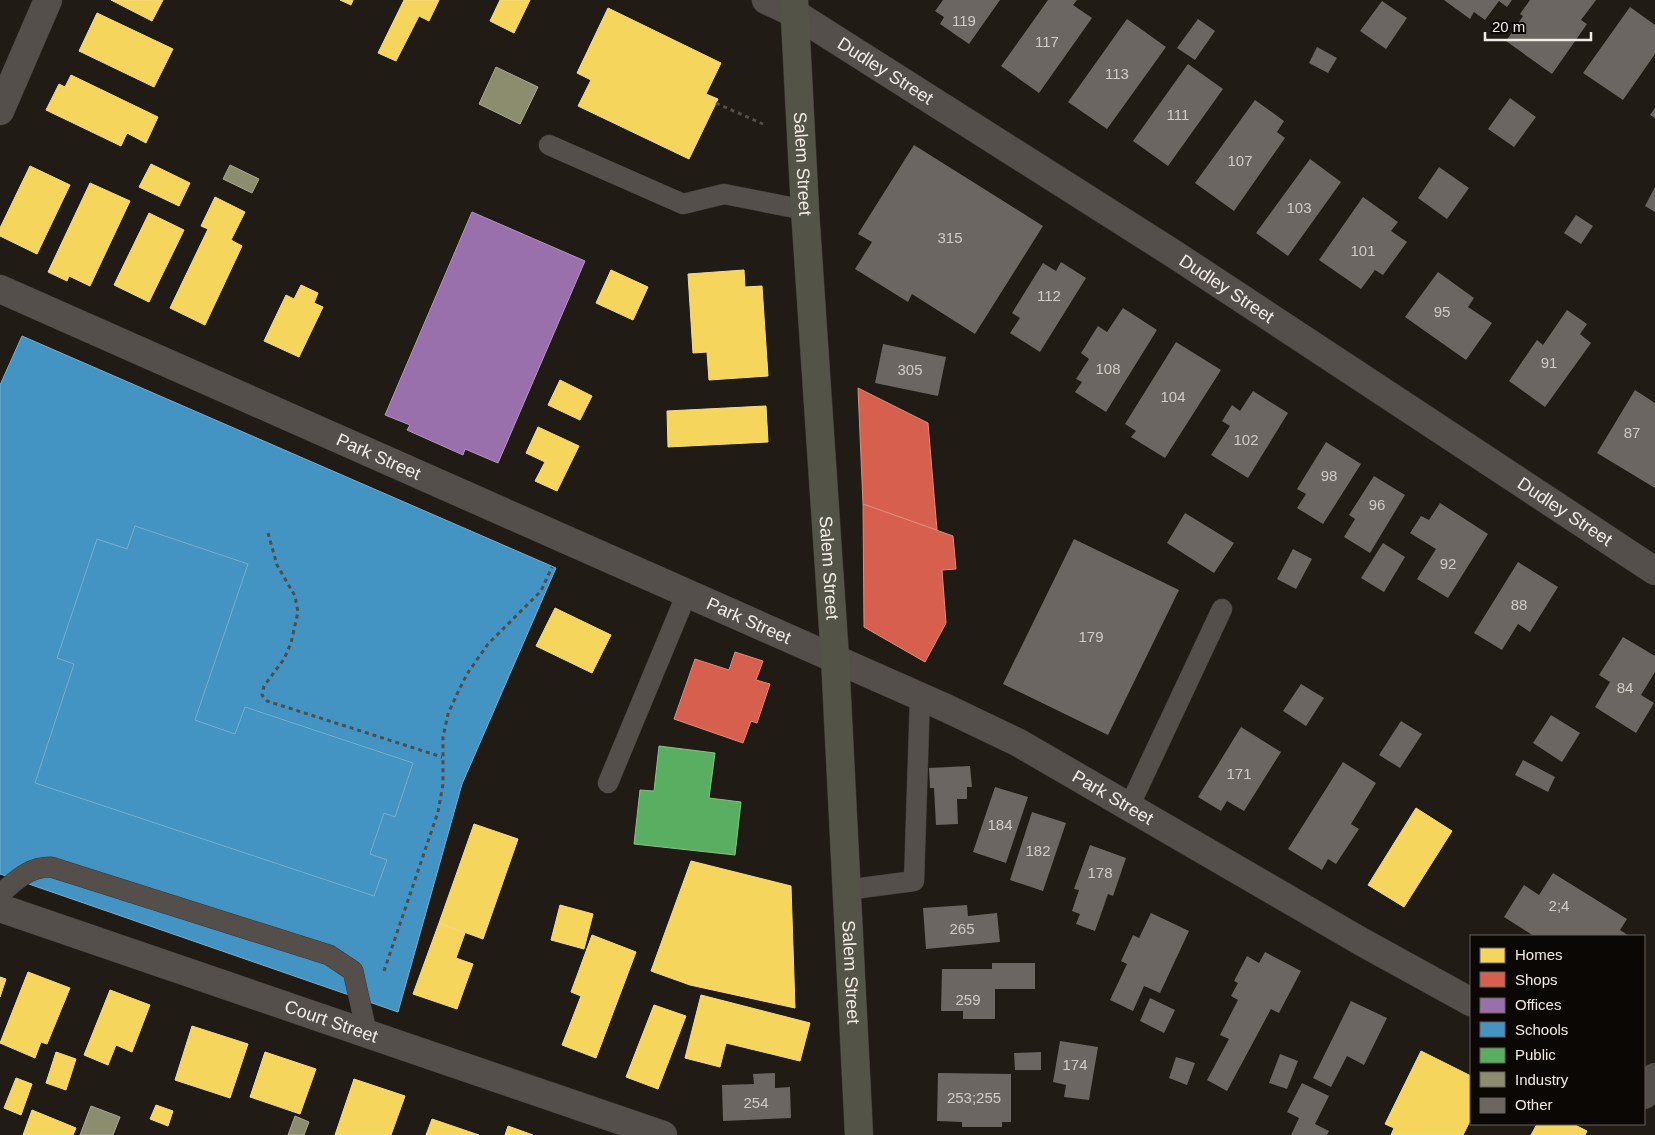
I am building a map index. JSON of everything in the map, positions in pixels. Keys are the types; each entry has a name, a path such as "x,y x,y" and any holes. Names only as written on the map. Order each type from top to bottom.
{"main road":[{"name":"Salem Street","path":"794,6 805,210 835,658 859,1135"}],"street":[{"path":"0,111 48,0"},
{"name":"Dudley Street","path":"766,0 794,6 1655,571"},
{"name":"Park Street","path":"0,289 920,696 1019,744 1362,942 1470,1001"},
{"name":"Court Street","path":"0,908 663,1135"},
{"path":"1645,1094 1655,1077"}],"lane":[{"path":"549,145 683,204 724,194 805,210"},
{"path":"608,783 687,593"},
{"path":"1128,807 1222,609"},
{"path":"846,890 914,881 920,696"},
{"path":"0,894 30,870 40,867 51,867 329,956 353,971 367,1034"}],"path":[{"path":"716,103 763,124"},
{"path":"268,534 277,564 295,596 298,612 291,643 284,659 264,686 262,695 267,701 442,757"},
{"path":"383,974 438,812 443,784 443,737 448,714 467,674 488,644 541,591 554,562"}],"building: Homes":[{"path":"111,0 163,0 152,21"},
{"path":"340,0 353,0 351,5"},
{"path":"404,0 439,0 429,21 419,16 396,61 378,53"},
{"path":"500,0 530,0 514,33 490,21"},
{"path":"608,8 721,63 706,94 718,99 689,159 578,106 591,80 577,73"},
{"path":"97,13 173,49 154,87 79,51"},
{"path":"71,75 158,117 146,143 127,133 121,146 46,110 59,84 65,87"},
{"path":"151,164 190,183 179,206 139,187"},
{"path":"30,166 70,185 37,254 0,236 0,228"},
{"path":"90,183 130,201 90,286 69,276 67,281 48,272"},
{"path":"215,197 245,212 231,240 242,246 205,325 170,308 208,229 201,226"},
{"path":"149,213 184,230 149,302 114,285"},
{"path":"611,270 648,287 633,320 596,303"},
{"path":"744,270 745,287 762,286 768,376 709,380 707,352 693,353 688,274"},
{"path":"301,285 318,293 314,303 323,307 299,357 264,341 286,295 294,299"},
{"path":"560,380 592,396 580,420 548,405"},
{"path":"766,406 768,442 668,447 667,411"},
{"path":"538,427 579,446 557,491 535,481 545,462 526,453"},
{"path":"555,608 611,635 592,673 536,646"},
{"path":"1416,808 1452,831 1404,907 1368,885"},
{"path":"474,824 518,839 483,939 439,923"},
{"path":"691,861 791,886 795,1008 690,985 651,971"},
{"path":"560,905 593,914 584,949 551,940"},
{"path":"439,923 465,933 456,958 473,964 457,1009 413,994"},
{"path":"592,935 636,952 596,1058 562,1045 581,996 571,992"},
{"path":"28,972 70,988 47,1044 41,1042 35,1058 0,1043"},
{"path":"0,977 6,979 0,997"},
{"path":"110,990 150,1005 132,1052 116,1045 108,1065 84,1055"},
{"path":"701,995 810,1023 800,1061 726,1043 720,1067 685,1058"},
{"path":"654,1005 686,1016 658,1089 626,1077"},
{"path":"192,1026 248,1044 230,1098 175,1080"},
{"path":"1421,1051 1470,1076 1470,1121 1463,1135 1391,1135 1394,1128 1385,1124"},
{"path":"56,1052 76,1059 66,1090 46,1083"},
{"path":"265,1052 316,1069 300,1114 250,1097"},
{"path":"16,1078 32,1084 21,1115 4,1108"},
{"path":"354,1079 405,1096 391,1135 335,1135"},
{"path":"156,1105 173,1111 168,1126 150,1119"},
{"path":"32,1110 76,1128 73,1135 23,1135"},
{"path":"432,1119 479,1135 426,1135"},
{"path":"1536,1125 1575,1125 1587,1131 1585,1135 1531,1135"},
{"path":"508,1126 533,1135 505,1135"}],"building: Shops":[{"path":"858,388 928,423 937,530 863,504"},
{"path":"863,504 953,536 956,569 942,570 946,623 925,662 864,627"},
{"path":"735,652 763,661 756,680 770,684 757,723 751,721 743,743 674,719 695,659 729,670"}],"building: Offices":[{"path":"472,212 585,261 498,463 465,449 463,455 407,430 410,425 385,415"}],"building: Schools":[{"path":"22,336 556,568 462,784 398,1012 0,874 0,385"},
{"path":"135,526 248,564 195,720 235,734 245,707 413,763 395,817 384,813 370,854 387,860 374,896 35,783 74,664 57,658 97,539 127,549"}],"building: Public":[{"path":"659,746 715,753 709,798 741,802 735,855 634,844 640,790 654,791"}],"building: Industry":[{"path":"496,67 538,87 520,124 479,104"},
{"path":"230,165 259,179 252,193 223,179"},
{"path":"91,1106 120,1117 113,1135 80,1135"},
{"path":"295,1116 309,1122 304,1135 288,1135"}],"building: Other":[{"path":"943,0 1000,0 969,44 940,24 944,17 935,11"},
{"path":"1048,0 1077,0 1073,5 1092,18 1039,93 1001,66"},
{"path":"1444,0 1512,0 1507,7 1499,1 1485,20 1474,12 1470,19"},
{"path":"1530,0 1596,0 1581,20 1587,24 1552,74 1506,41 1523,16 1520,14"},
{"path":"1382,1 1407,18 1386,49 1360,31"},
{"path":"1630,7 1655,25 1655,54 1623,100 1583,73"},
{"path":"1127,19 1166,47 1107,129 1068,102"},
{"path":"1198,19 1215,31 1195,60 1177,48"},
{"path":"1317,47 1337,58 1328,73 1309,63"},
{"path":"1188,64 1223,89 1168,166 1133,141"},
{"path":"1510,98 1536,117 1514,147 1488,129"},
{"path":"1255,100 1284,121 1277,132 1285,138 1234,211 1195,183"},
{"path":"1655,108 1655,118 1650,115"},
{"path":"914,145 1043,226 975,334 912,294 908,302 855,269 872,242 858,234"},
{"path":"1310,159 1341,182 1288,256 1256,233"},
{"path":"1439,167 1469,188 1447,219 1418,198"},
{"path":"1655,187 1655,212 1645,206"},
{"path":"1363,197 1398,222 1391,231 1407,242 1383,275 1375,270 1361,289 1319,260"},
{"path":"1576,215 1593,226 1581,244 1564,233"},
{"path":"1061,262 1086,278 1040,352 1010,333 1020,318 1012,313 1043,263 1056,271"},
{"path":"1438,272 1474,298 1468,307 1492,323 1466,360 1405,317"},
{"path":"1123,308 1157,330 1106,412 1075,392 1082,382 1076,379 1089,359 1081,353 1098,326 1107,332"},
{"path":"1567,310 1587,324 1580,334 1591,343 1545,407 1509,381 1537,340 1543,345"},
{"path":"1176,342 1221,370 1165,458 1131,437 1136,431 1125,424"},
{"path":"883,344 946,357 938,396 875,383"},
{"path":"1635,390 1655,403 1655,488 1597,453"},
{"path":"1253,391 1288,413 1248,478 1211,455 1230,426 1222,421 1232,405 1240,411"},
{"path":"1326,442 1361,464 1323,524 1297,508 1306,494 1297,489"},
{"path":"1374,476 1405,495 1370,553 1344,537 1355,519 1349,515"},
{"path":"1440,503 1488,534 1448,598 1417,579 1436,549 1410,533 1421,516 1429,520"},
{"path":"1185,513 1234,543 1214,573 1167,543"},
{"path":"1074,539 1179,590 1108,735 1003,684"},
{"path":"1383,543 1405,557 1384,592 1361,578"},
{"path":"1293,549 1312,559 1296,589 1277,579"},
{"path":"1518,562 1558,587 1530,632 1518,624 1502,650 1474,633"},
{"path":"1623,637 1655,656 1655,672 1641,695 1654,703 1636,733 1595,707 1610,682 1599,675"},
{"path":"1301,684 1324,698 1306,726 1283,711"},
{"path":"1551,715 1580,733 1562,762 1533,743"},
{"path":"1401,721 1422,734 1400,768 1379,755"},
{"path":"1241,727 1281,752 1244,811 1227,801 1221,811 1198,797"},
{"path":"1523,760 1555,777 1548,792 1515,775"},
{"path":"1343,762 1376,783 1351,824 1359,829 1336,864 1328,859 1322,870 1288,849"},
{"path":"970,766 972,787 967,787 967,799 957,799 958,824 936,825 934,788 930,788 929,768"},
{"path":"995,787 1028,797 1006,863 973,852"},
{"path":"1032,812 1066,823 1043,891 1010,880"},
{"path":"1090,845 1126,858 1113,896 1108,894 1095,931 1076,924 1080,914 1072,911 1079,890 1074,889"},
{"path":"1553,873 1627,919 1620,930 1628,935 1532,935 1504,917 1524,885 1539,895"},
{"path":"967,905 968,916 997,913 1000,942 926,949 923,908"},
{"path":"1151,913 1189,931 1160,993 1144,986 1133,1011 1110,1000 1127,964 1121,961 1133,935 1139,938"},
{"path":"1265,952 1301,971 1279,1013 1271,1009 1227,1091 1207,1080 1229,1039 1220,1035 1238,1000 1231,996 1238,983 1234,981 1247,956 1259,963"},
{"path":"992,963 1035,963 1035,989 995,989 995,1019 963,1019 963,1011 941,1011 942,969 992,969"},
{"path":"1150,998 1175,1010 1164,1033 1140,1021"},
{"path":"1351,1001 1387,1018 1364,1065 1347,1056 1331,1087 1313,1078"},
{"path":"1060,1041 1098,1047 1089,1100 1064,1097 1066,1085 1053,1082"},
{"path":"1041,1052 1041,1070 1015,1070 1014,1053"},
{"path":"1280,1054 1298,1061 1287,1089 1269,1083"},
{"path":"1176,1057 1195,1063 1187,1085 1169,1078"},
{"path":"775,1073 775,1088 790,1087 791,1118 723,1121 722,1085 754,1084 753,1074"},
{"path":"938,1073 1011,1074 1011,1122 1002,1122 1002,1127 962,1127 962,1122 937,1121"},
{"path":"1302,1083 1329,1096 1315,1124 1329,1131 1327,1135 1291,1135 1299,1118 1287,1112"}]}
